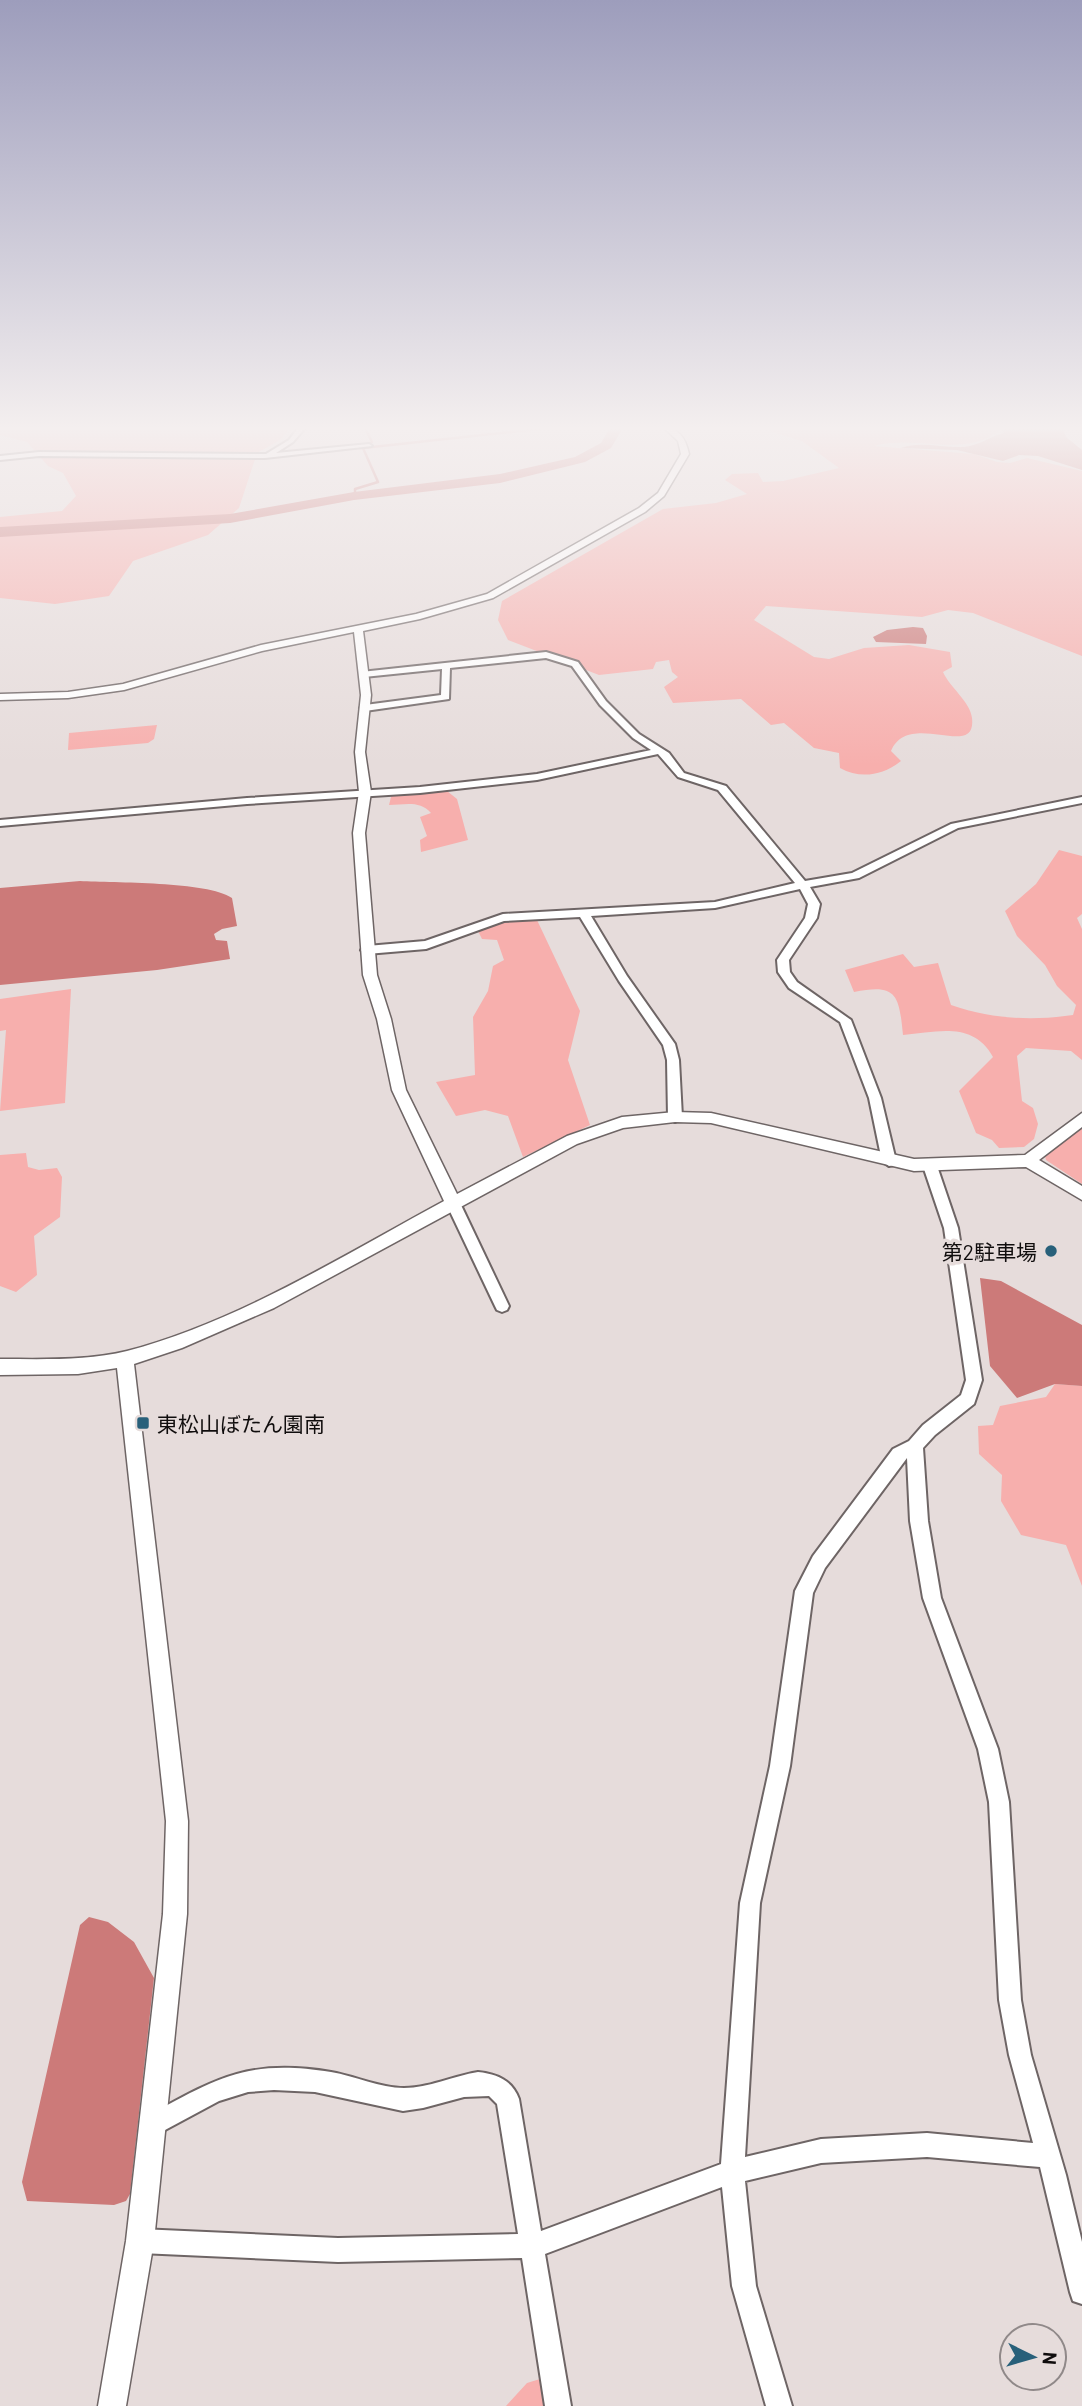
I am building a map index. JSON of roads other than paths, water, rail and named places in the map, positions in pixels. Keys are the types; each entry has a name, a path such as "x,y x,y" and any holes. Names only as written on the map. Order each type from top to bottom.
{"street":[{"path":"0,697 68,695 124,687 262,648 417,617 490,596 588,540"},
{"path":"358,629 365,708 360,752 365,792 359,833 370,975 384,1019 399,1090 502,1306"},
{"path":"364,674 546,656 575,664 603,703 636,736 659,751 685,778 722,788 803,885 814,904 814,911 783,960 783,972 793,985 845,1020 875,1098 889,1161"},
{"path":"365,708 446,697 446,667"},
{"path":"0,823 365,792 420,790 537,776 659,751"},
{"path":"367,950 426,945 503,918 715,905 855,876 955,826 1082,800"},
{"path":"583,912 623,978 669,1044 673,1060 675,1117"},
{"path":"0,1367 78,1366 125,1359 176,1343 268,1303 572,1140 622,1123 675,1117 711,1118 889,1161 930,1166 1028,1161 1082,1194"},
{"path":"1028,1161 1082,1119"},
{"path":"779,2406 744,2286 732,2172 750,1903 780,1766 804,1591 819,1563 899,1454 915,1446 929,1430 968,1399 974,1380 951,1228 930,1166"},
{"path":"113,2406 140,2241 175,1914 177,1821 125,1359"},
{"path":"915,1446 919,1521 932,1598 988,1749 999,1802 1010,2000 1020,2055 1082,2292"},
{"path":"152,2126 219,2090 247,2081 318,2082 353,2088 388,2099 425,2096 486,2082 497,2085 508,2099 558,2406"},
{"path":"140,2241 338,2250 534,2246 732,2172 821,2151 927,2145 1047,2156"}],"place":[{"name":"第2駐車場","path":"1051,1251"},
{"name":"東松山ぼたん園南","path":"143,1423"}]}
